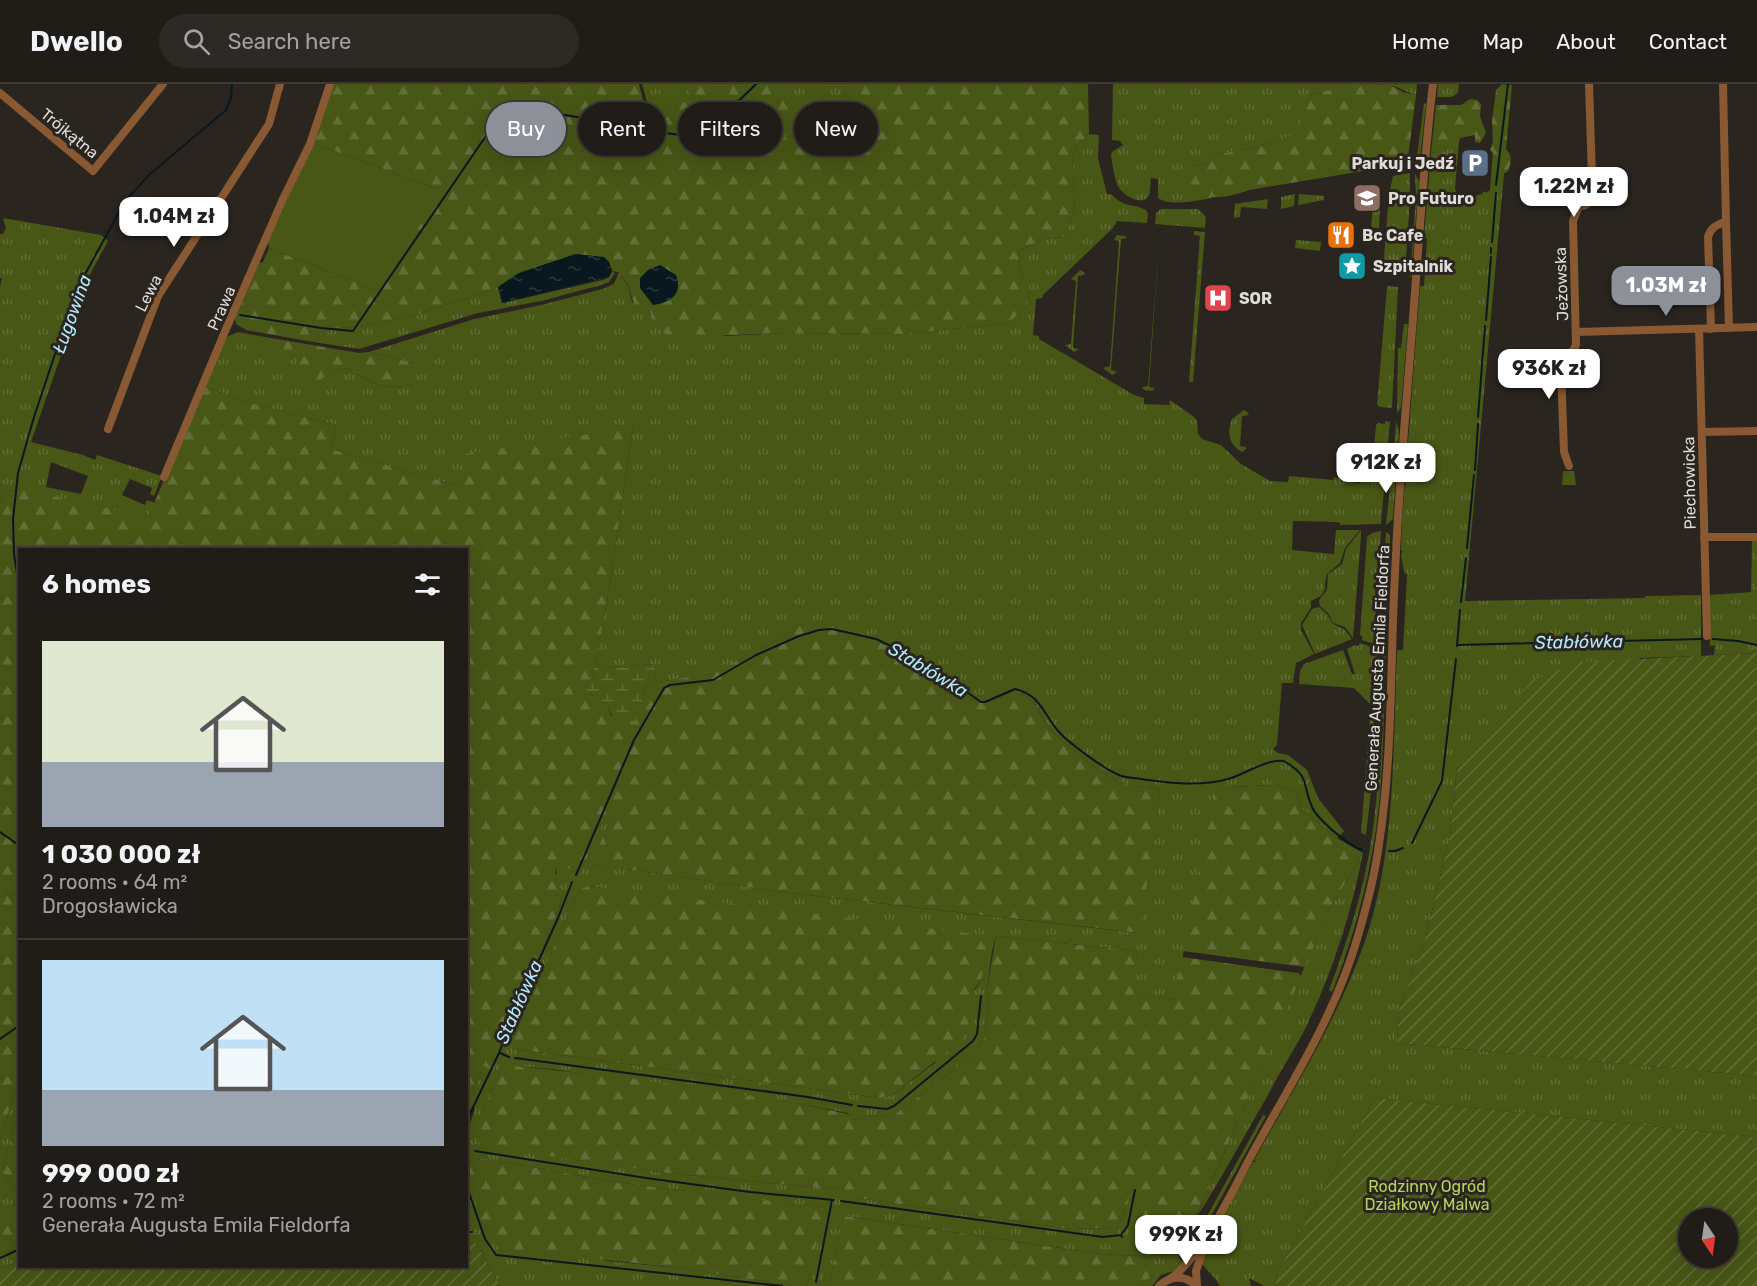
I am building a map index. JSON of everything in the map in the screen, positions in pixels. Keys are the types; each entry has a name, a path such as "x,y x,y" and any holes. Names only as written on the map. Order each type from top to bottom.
{"street":[{"name":"Trójkątna","path":"0,93 93,171 163,84"},
{"name":"Lewa","path":"108,429 159,296 269,124 280,84"},
{"name":"Prawa","path":"164,477 226,329 283,199 310,144 330,84"},
{"name":"Generała Augusta Emila Fieldorfa","path":"1159,1286 1179,1273 1190,1260 1301,1066 1336,995 1357,940 1370,894 1379,845 1386,783 1397,511 1423,180 1433,84"},
{"name":"Jeżowska","path":"1569,466 1564,452 1561,369 1575,345 1573,221 1579,206 1575,196 1580,192 1585,192 1592,177 1589,84"},
{"path":"1724,84 1730,328"},
{"path":"1711,329 1708,237 1715,226 1726,221"},
{"path":"1576,332 1757,327"},
{"name":"Piechowicka","path":"1699,329 1707,636"},
{"path":"1702,432 1757,431"},
{"path":"1704,537 1757,537"},
{"name":"Generała Augusta Emila Fieldorfa","path":"1197,1286 1197,1262 1216,1218"},
{"path":"1168,1280 1184,1278 1197,1286"}],"green space":[{"path":"333,84 639,84 643,102 578,102 578,156 666,156 666,104 678,103 678,156 782,156 782,139 794,136 794,156 878,156 878,102 839,102 851,84 1088,84 1089,134 1076,147 1072,157 1075,209 1065,237 1045,239 1020,250 1021,270 1030,289 1027,306 1009,323 902,334 784,333 679,337 665,334 652,324 651,313 646,310 636,311 628,285 619,272 612,271 609,262 576,254 519,273 498,287 418,314 378,324 332,329 313,342 246,330 236,324 235,318 259,263 263,262 269,248 376,290 437,189 313,143"},
{"path":"642,84 692,84 689,102 666,104 666,102 647,102"},
{"path":"692,84 786,84 795,101 782,115 782,102 688,102"},
{"path":"786,84 851,84 839,102 794,102 794,136 782,139 782,115 785,114 790,88"},
{"path":"1113,84 1417,84 1416,95 1391,86 1379,85 1350,87 1312,94 1296,135 1267,142 1261,146 1218,154 1209,164 1194,166 1194,189 1213,198 1170,202 1158,198 1158,179 1151,178 1150,193 1148,197 1141,200 1132,198 1119,188 1111,156 1112,152 1123,145 1120,141 1112,140"},
{"path":"1438,84 1459,84 1458,93 1452,97 1437,97"},
{"path":"1502,84 1512,85 1506,149 1510,154 1511,162 1508,171 1502,175 1491,176 1492,121 1496,90"},
{"path":"1361,85 1390,85 1403,92 1416,95 1408,158 1393,161 1393,166 1220,197 1206,196 1191,185 1185,172 1194,166 1209,164 1218,154 1261,146 1267,142 1295,135 1312,94"},
{"path":"1470,99 1477,100 1481,104 1480,116 1486,133 1480,143 1475,142 1475,135 1460,138 1459,142 1452,142 1452,146 1446,150 1431,153 1436,105 1461,105"},
{"path":"1424,103 1426,104 1420,159 1416,164"},
{"path":"1089,134 1099,135 1098,158 1107,194 1111,194 1124,204 1146,210 1147,223 1116,221 1114,227 1042,298 1036,299 1033,335 1039,336 1039,339 1134,395 1144,398 1144,404 1169,405 1170,400 1194,417 1197,421 1198,434 1202,439 1221,445 1241,464 1270,481 1288,482 1289,476 1333,480 1334,477 1354,479 1354,482 1360,483 1360,480 1371,480 1376,425 1385,424 1385,421 1390,422 1381,524 1340,525 1336,522 1293,521 1292,550 1334,554 1336,530 1360,530 1345,548 1340,563 1327,574 1323,593 1311,601 1311,608 1301,623 1301,630 1314,654 1296,663 1293,683 1282,683 1277,745 1273,749 1278,753 1288,755 1307,770 1318,798 1344,831 1337,838 1302,809 1296,791 1281,787 1281,776 1272,785 1231,787 1216,791 1174,1000 1132,993 1137,951 996,936 987,989 988,1013 985,1036 972,1056 894,1115 865,1117 859,1120 849,1119 848,1113 802,1104 516,1066 499,1074 481,1110 481,1145 658,1172 829,1189 843,1187 846,1195 857,1198 1070,1229 1115,1228 1120,1223 1129,1196 1138,1196 1135,1244 1180,1254 1179,1258 1183,1262 1177,1270 1161,1275 1152,1286 1142,1286 1155,1272 1138,1256 1101,1254 846,1216 841,1227 829,1286 807,1286 823,1208 615,1182 481,1158 468,1165 468,1129 475,1109 472,1107 468,1114 468,1103 483,1066 489,1067 539,958 563,898 554,894 557,867 566,867 579,875 608,811 613,815 592,864 790,893 1139,933 1160,789 1123,783 1102,772 1057,736 1033,702 1022,694 1014,691 985,703 979,703 935,678 801,625 744,659 702,676 654,683 656,670 651,664 606,668 595,664 607,602 633,427 461,487 331,449 336,425 242,401 205,386 224,338 238,332 271,338 271,345 332,371 346,368 378,384 404,386 414,384 414,363 369,352 474,319 603,289 614,284 619,272 628,286 632,302 651,313 725,336 784,333 902,334 1009,323 1027,306 1030,289 1021,270 1020,250 1045,239 1065,237 1075,209 1072,157 1076,147","holes":["588,886 659,896 981,979 935,1063 894,1094 881,1098 515,1049 515,1038 570,910 581,889"]},
{"path":"1452,142 1459,142 1455,189 1461,200 1482,194 1484,191 1486,193 1490,190 1491,176 1504,174 1465,601 1701,595 1701,656 1640,658 1457,768 1450,835 1426,936 1399,1010 1397,1043 1757,1076 1757,1137 1375,1098 1277,1273 1276,1286 1264,1286 1249,1278 1251,1286 1220,1286 1202,1263 1228,1206 1230,1207 1253,1162 1256,1162 1254,1160 1314,1054 1341,1000 1364,944 1382,873 1391,799 1397,650 1403,650 1407,574 1404,573 1401,554 1403,551 1401,551 1402,520 1420,286 1424,286 1427,238 1424,238 1431,153 1446,150"},
{"path":"313,143 437,189 439,197 376,290 269,248 268,241"},
{"path":"1410,173 1405,272 1383,269 1389,194 1393,176"},
{"path":"1415,174 1419,181 1411,278 1416,198"},
{"path":"1295,194 1294,206 1281,209 1281,197"},
{"path":"1299,194 1324,196 1324,200 1298,205"},
{"path":"1268,199 1267,209 1241,207 1240,217 1234,218 1235,204"},
{"path":"1373,205 1380,206 1379,228 1371,228"},
{"path":"1161,209 1198,209 1206,217 1205,228 1155,224 1156,213"},
{"path":"3,218 101,235 108,241 87,280 31,442 95,460 97,455 162,476 154,496 150,494 152,488 130,479 122,495 145,505 147,500 155,503 148,517 16,490 4,493 0,502 0,287 2,278 0,278 0,234 3,234 6,228","holes":["51,462 88,476 81,494 46,487"]},
{"path":"1194,231 1205,232 1193,382 1189,382 1200,236 1194,235"},
{"path":"1117,235 1127,238 1121,239 1111,370 1117,372 1112,375 1103,368 1110,366 1119,241 1114,240"},
{"path":"1296,240 1321,242 1320,251 1295,248"},
{"path":"1159,241 1149,387 1155,388 1152,391 1144,390 1142,387 1148,386"},
{"path":"1080,270 1084,272 1084,275 1078,276 1073,348 1079,349 1074,352 1065,345 1071,344 1076,281 1071,279"},
{"path":"612,271 615,273 609,282 601,285 541,301 478,313 359,349 313,342 332,329 378,324 418,314 498,287 503,303 603,280 609,277"},
{"path":"1387,286 1398,287 1392,408 1377,405"},
{"path":"1404,324 1408,324 1401,408 1397,413 1398,348 1401,348"},
{"path":"271,338 359,353 369,352 414,363 414,384 395,387 378,384 346,368 332,371 316,383 297,374 298,358 276,354 271,345"},
{"path":"205,386 242,401 336,425 331,449 461,487 465,454 633,427 607,602 592,681 586,682 592,695 606,701 611,716 642,703 645,684 710,674 766,647 801,625 827,617 875,640 979,703 985,703 1014,691 1022,694 1033,702 1046,724 1057,736 1102,772 1123,783 1160,789 1140,933 790,893 591,864 613,815 608,812 579,875 566,867 557,867 555,873 558,884 554,894 563,898 539,958 489,1068 483,1066 468,1103 468,548 18,548 18,885 0,889 0,502 4,493 20,489 148,517"},
{"path":"1244,410 1249,415 1242,416 1240,446 1246,449 1242,452 1231,442 1229,429 1232,419"},
{"path":"1396,422 1399,430 1393,519 1386,525 1391,476 1393,475"},
{"path":"1563,471 1574,471 1576,485 1562,485"},
{"path":"1361,530 1353,638 1345,627 1333,623 1328,613 1320,606 1319,600 1327,590 1328,574 1342,564 1346,549"},
{"path":"1381,531 1377,588 1375,588 1377,645 1362,640 1360,635 1367,537"},
{"path":"1386,532 1390,535 1390,558 1385,589 1382,589"},
{"path":"1752,540 1757,540 1757,653 1714,655 1715,645 1710,646 1709,595 1751,592"},
{"path":"1319,607 1333,624 1344,629 1352,639 1315,654 1302,625 1312,609"},
{"path":"1360,643 1377,649 1372,783 1366,835 1361,833 1371,705 1354,688 1299,684 1300,671 1304,664 1343,650 1352,674 1355,674 1347,649 1358,646"},
{"path":"1383,649 1386,649 1383,747 1376,829 1362,900 1332,992 1329,990 1355,914 1372,836 1379,766"},
{"path":"1757,653 1757,1076 1397,1043 1399,1010 1426,936 1450,835 1457,769 1533,680 1578,662"},
{"path":"595,664 606,668 651,664 656,670 654,683 645,684 642,703 635,721 618,720 612,716 606,701 599,701 587,691 586,681 592,680"},
{"path":"1272,776 1281,776 1281,787 1296,791 1302,809 1337,838 1363,853 1329,910 1305,967 1183,951 1215,791 1231,787 1271,785"},
{"path":"1363,853 1353,899 1339,944 1314,1010 1268,1095 1196,1218 1329,910"},
{"path":"18,875 18,892 0,897 0,880"},
{"path":"588,886 983,935 986,960 981,979 975,988 968,1026 960,1042 894,1094 881,1098 515,1049 515,1038 570,910 581,889"},
{"path":"18,892 18,1079 0,1140 0,897"},
{"path":"996,936 1137,951 1133,993 1174,1000 1182,957 1298,973 1301,976 1180,1254 1135,1244 1137,1196 1129,1197 1120,1223 1115,1228 1070,1229 846,1196 843,1187 829,1189 658,1172 490,1147 481,1145 476,1138 481,1110 490,1096 499,1073 516,1066 627,1078 802,1104 848,1114 850,1119 859,1120 865,1117 894,1115 972,1056 985,1036 988,1013 987,989"},
{"path":"18,1079 18,1113 2,1169 10,1185 18,1190 18,1205 0,1203 0,1140"},
{"name":"Rodzinny Ogród Działkowy Malwa","path":"1375,1098 1757,1137 1757,1286 1276,1286 1277,1273"},
{"path":"18,1113 18,1190 10,1185 2,1169"},
{"path":"1263,1115 1266,1116 1189,1256 1186,1254"},
{"path":"481,1158 615,1182 824,1208 807,1286 793,1286 687,1269 500,1248 493,1242 483,1223 468,1170 470,1162"},
{"path":"468,1170 485,1229 608,1261 687,1269 793,1286 500,1286 476,1243 468,1242"},
{"path":"0,1203 18,1205 18,1246 0,1253"},
{"path":"845,1216 1101,1254 1138,1256 1157,1265 1155,1272 1142,1286 829,1286"},
{"path":"468,1242 476,1243 500,1286 0,1286 0,1269 18,1261 18,1268 468,1268"},
{"path":"18,1245 18,1261 0,1269 0,1253"}],"water":[{"path":"576,254 604,257 609,262 612,271 609,277 502,303 498,287 519,273"},
{"path":"660,265 676,275 678,287 670,300 653,305 640,288 640,278 648,270"}],"waterway":[{"name":"Ługowina","path":"18,579 14,554 13,519 18,473 34,417 71,306 83,278 125,201 150,174 226,110 231,98 232,84"},
{"path":"666,132 693,134 712,123 756,84"},
{"path":"1496,185 1508,84"},
{"path":"240,315 353,331 507,105 578,117"},
{"path":"1492,242 1496,193"},
{"path":"1491,248 1491,253"},
{"path":"1486,320 1491,257"},
{"path":"1478,417 1485,326"},
{"path":"1475,470 1478,424"},
{"path":"1467,548 1474,475"},
{"path":"1461,602 1466,558"},
{"name":"Stabłówka","path":"1457,646 1460,610"},
{"name":"Stabłówka","path":"576,875 634,740 664,688 670,685 713,680 756,655 799,636 832,629 876,639 893,647 923,667 932,669 981,702 1015,689 1024,692 1036,700 1059,732 1070,743 1096,762 1121,776 1174,783 1206,783 1235,777 1270,762 1284,761 1299,772 1312,807 1321,819 1342,838 1362,850"},
{"name":"Stabłówka","path":"1457,645 1702,639"},
{"name":"Stabłówka","path":"1713,639 1757,645"},
{"name":"Stabłówka","path":"1412,843 1442,781 1456,659"},
{"path":"0,832 18,845"},
{"path":"1389,851 1403,848"},
{"name":"Stabłówka","path":"468,1118 499,1053 572,882"},
{"path":"858,1106 887,1109 894,1106 973,1041 977,1034 981,996"},
{"name":"Ługowina","path":"0,1039 18,1026"},
{"path":"500,1053 509,1057"},
{"path":"515,1058 808,1097 852,1105"},
{"path":"475,1151 646,1178 750,1192 834,1200"},
{"path":"468,1190 485,1239 496,1255 782,1286"},
{"path":"1121,1235 1128,1225 1135,1190"},
{"path":"816,1282 832,1200"},
{"path":"841,1201 1103,1237 1121,1235 1122,1237"},
{"path":"0,1258 18,1250"}],"place":[{"name":"Parkuj i Jedź","path":"1475,163"},
{"name":"Pro Futuro","path":"1367,198"},
{"name":"Bc Cafe","path":"1341,235"},
{"name":"Szpitalnik","path":"1352,266"},
{"name":"SOR","path":"1218,298"}]}
